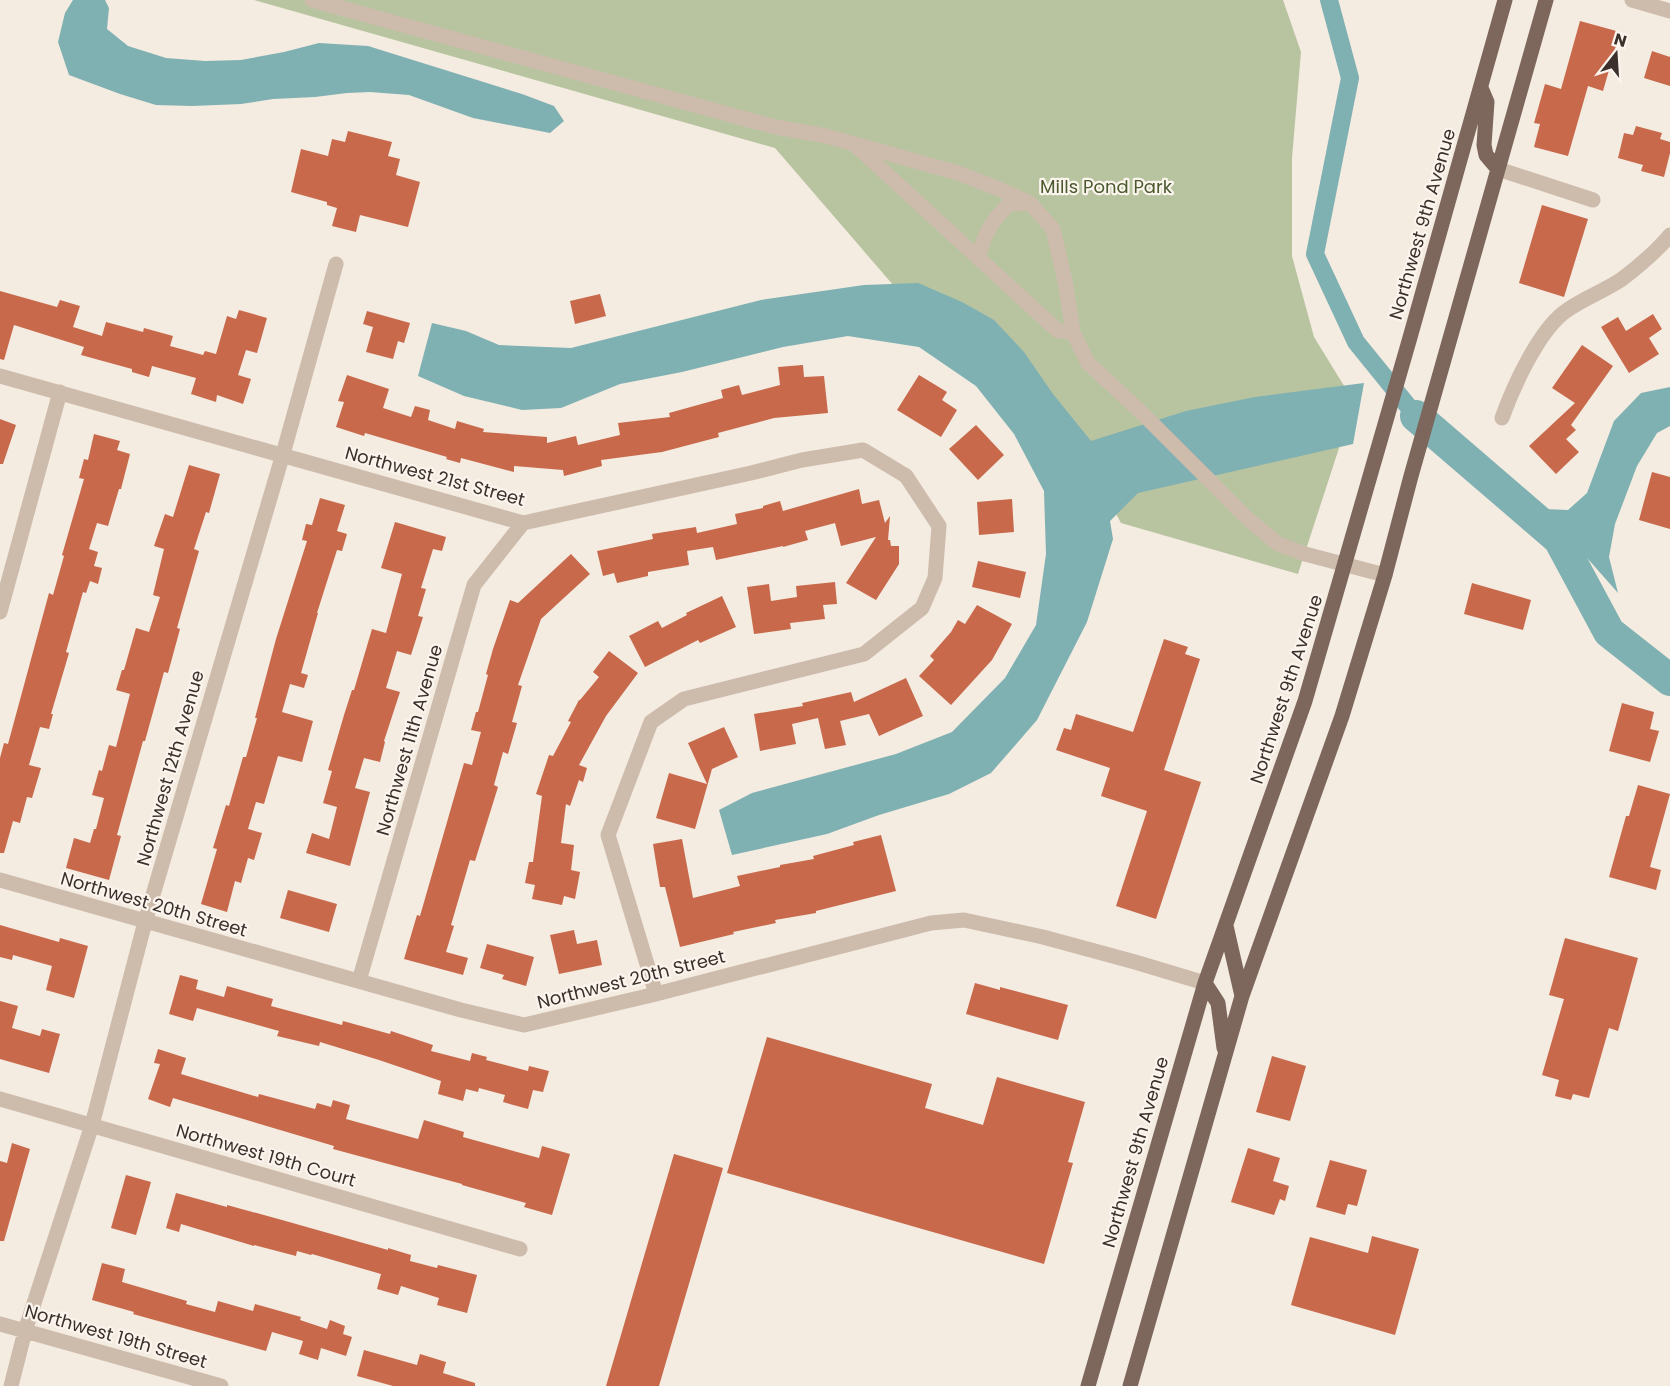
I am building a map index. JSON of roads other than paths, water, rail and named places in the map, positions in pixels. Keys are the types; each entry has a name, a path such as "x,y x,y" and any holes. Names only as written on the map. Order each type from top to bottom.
{"main road":[{"name":"Northwest 9th Avenue","path":"1088,1386 1204,983 1305,701 1346,564 1505,0"},
{"path":"1130,1386 1242,996 1342,716 1546,0"},
{"path":"1481,88 1487,102 1484,145 1486,155 1498,169"},
{"path":"1225,925 1242,996"},
{"path":"1204,983 1218,1003 1225,1054"}],"street":[{"path":"312,0 776,127 851,142 958,173 1030,203 1053,230 1065,281 1073,333 1088,363 1142,413 1247,518 1278,544 1384,575"},
{"path":"1632,0 1670,11"},
{"path":"851,142 1058,331 1073,333"},
{"path":"1498,169 1593,200"},
{"path":"978,258 985,235 998,215 1009,204 1030,203"},
{"path":"1502,418 1511,393 1546,329 1563,313 1622,279 1658,249 1670,235"},
{"name":"Northwest 12th Avenue","path":"11,1386 25,1331 92,1125 145,922 283,454 336,264"},
{"name":"Northwest 21st Street","path":"0,376 523,523 802,460 863,450 906,476 939,526 935,578 922,608 864,654 684,699 651,722 608,835 656,994"},
{"path":"0,612 60,392"},
{"name":"Northwest 11th Avenue","path":"359,981 474,585 523,523"},
{"name":"Northwest 20th Street","path":"0,880 461,1010 524,1025 656,994 931,923 964,920 1043,937 1204,983"},
{"name":"Northwest 19th Court","path":"0,1099 520,1249"},
{"name":"Northwest 19th Street","path":"0,1324 221,1386"}],"water":[{"path":"73,0 105,0 109,8 107,29 128,46 166,58 205,61 241,60 319,43 368,46 554,106 564,121 550,133 473,118 409,95 370,92 273,99 241,104 156,105 69,75 58,42 65,13"},
{"path":"918,283 962,302 994,320 1024,352 1053,394 1091,441 1186,411 1255,397 1364,383 1353,444 1138,493 1110,521 1113,539 1087,622 1037,720 991,773 949,794 879,815 827,834 732,855 719,810 752,793 896,754 952,732 1005,678 1036,625 1046,554 1044,491 1014,434 976,386 919,347 848,336 783,347 682,372 620,384 561,408 522,410 464,396 418,376 432,323 466,331 499,345 571,348 761,300 864,285"},
{"path":"1670,387 1670,426 1657,433 1637,466 1615,524 1609,557 1618,593 1544,509 1568,510 1587,493 1614,421 1641,393"}],"waterway":[{"path":"1329,0 1350,78 1315,254 1356,342 1416,416"},
{"path":"1416,416 1559,539 1609,632 1670,680"}],"park label":[{"name":"Mills Pond Park","path":"1106,186"}]}
